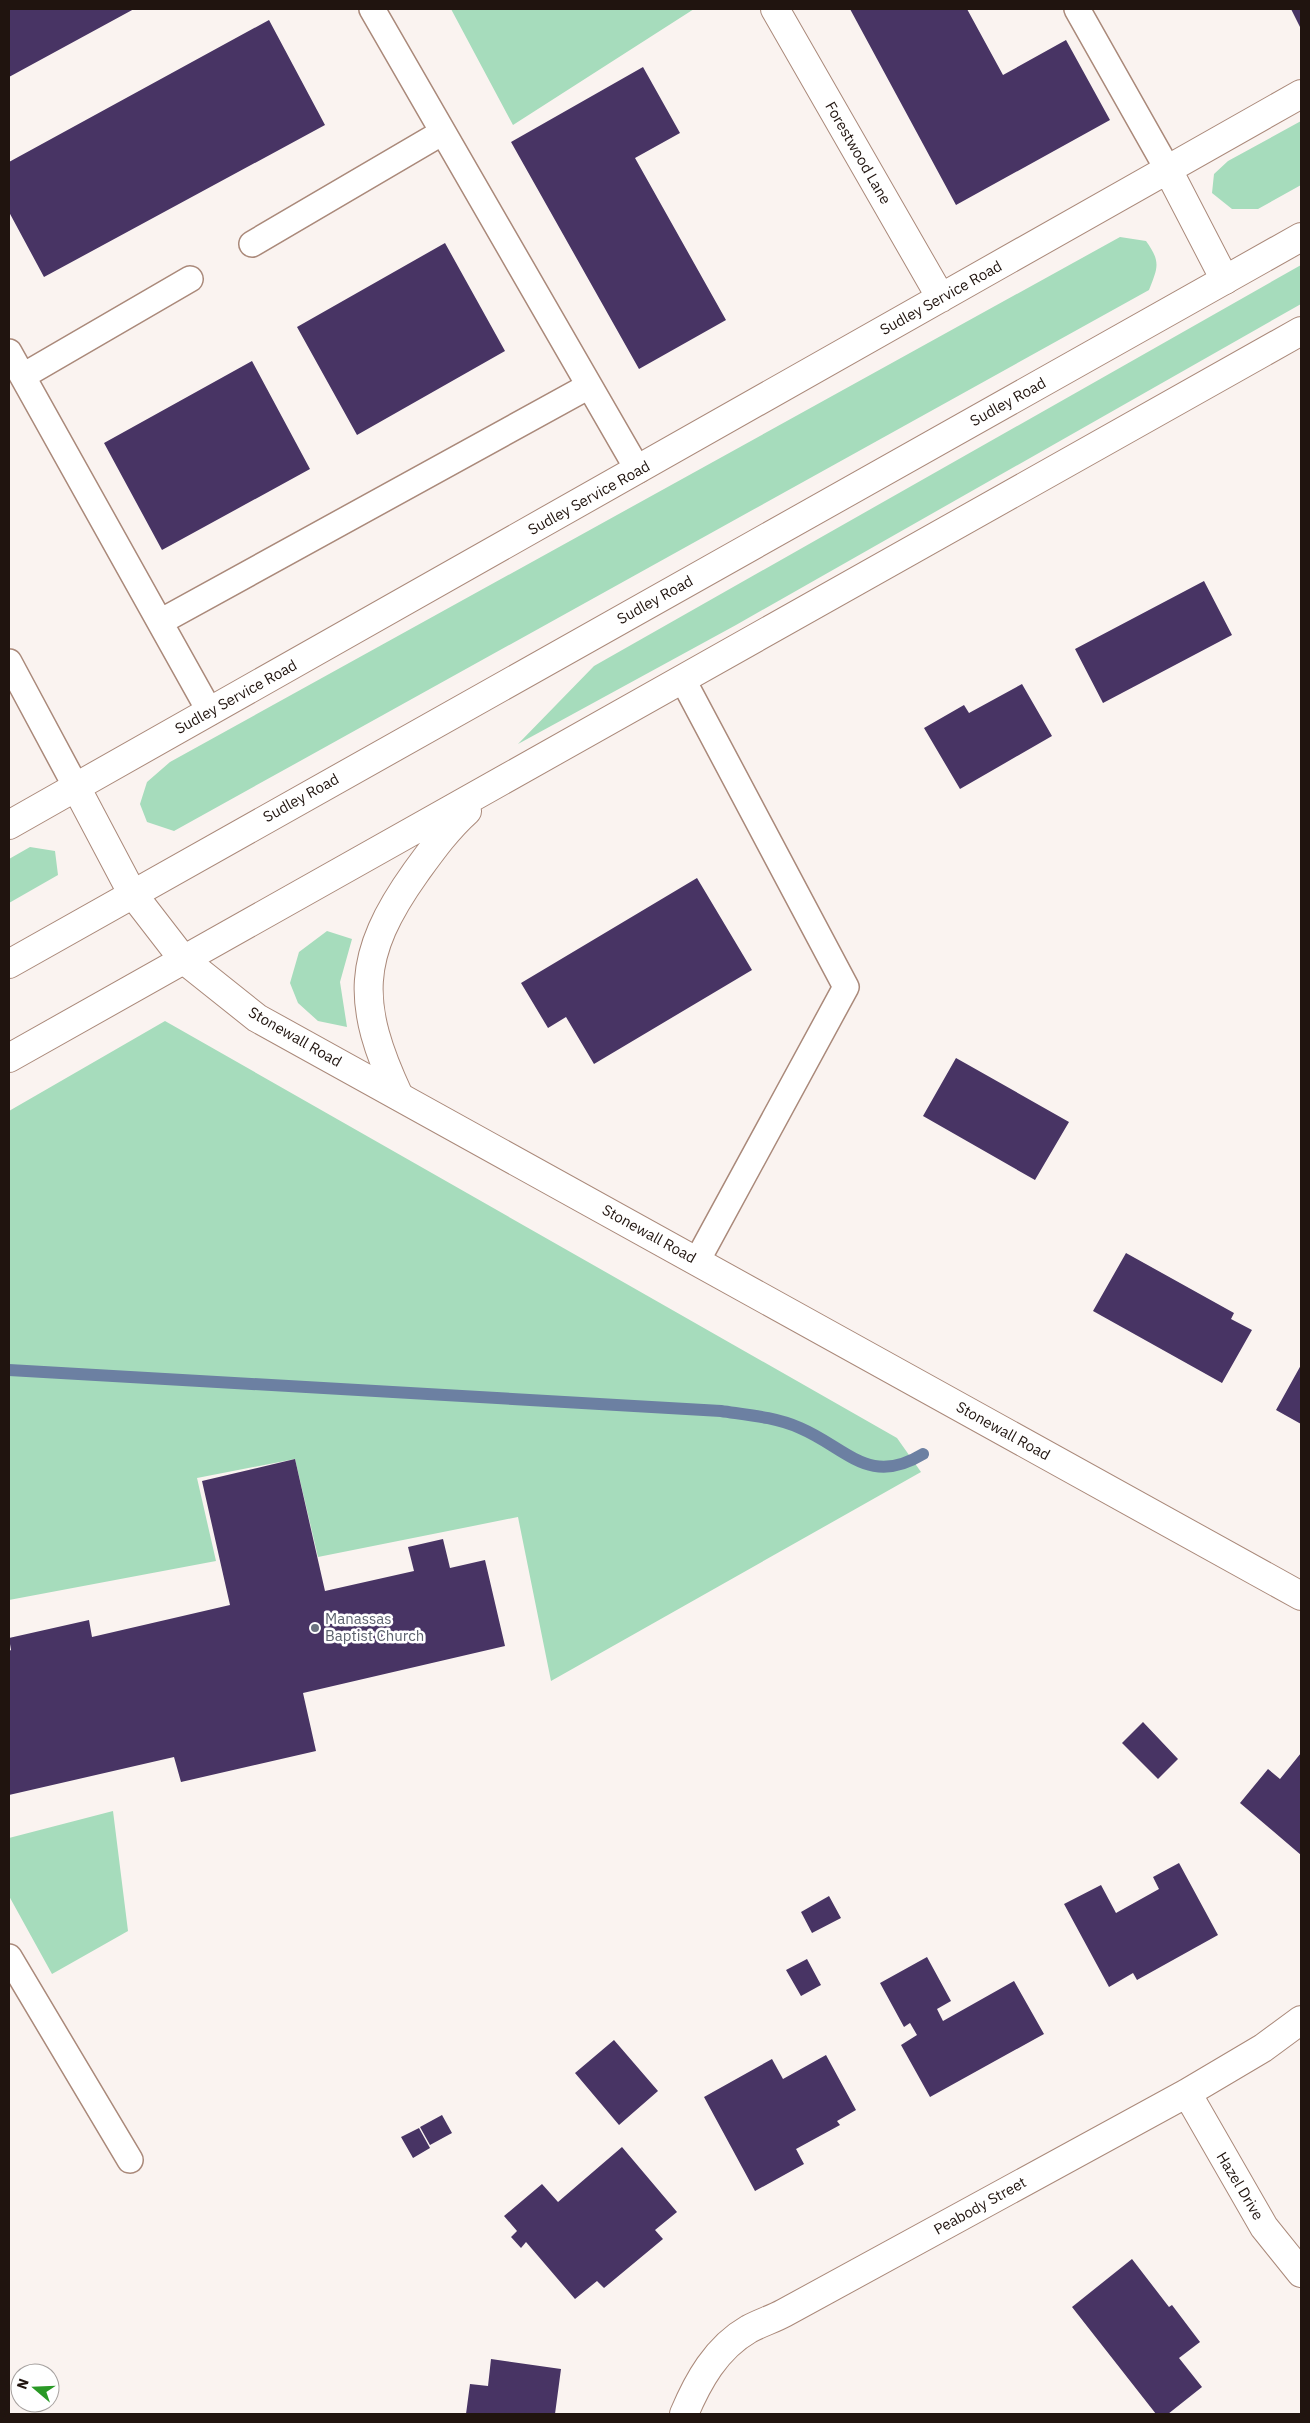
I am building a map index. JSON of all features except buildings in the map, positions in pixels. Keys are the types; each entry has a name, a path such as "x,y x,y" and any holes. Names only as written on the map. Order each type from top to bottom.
{"street":[{"name":"Forestwood Lane","path":"775,9 941,298"},
{"name":"Sudley Service Road","path":"9,825 1301,94"},
{"path":"1168,170 1225,280"},
{"name":"Sudley Road","path":"9,964 132,893 1301,237"},
{"path":"9,1058 1301,331"},
{"path":"399,1096 382,1060 370,1017 368,983 373,952 388,914 434,847 459,818 495,786"},
{"name":"Stonewall Road","path":"76,787 132,893 183,959 258,1018 1301,1596"},
{"name":"Peabody Street","path":"684,2414 698,2381 723,2350 748,2330 784,2313 1187,2093 1263,2048 1301,2020"},
{"name":"Hazel Drive","path":"1187,2093 1264,2228 1301,2273"}],"lane":[{"path":"372,9 638,470"},
{"path":"1077,9 1168,170"},
{"path":"252,244 443,132"},
{"path":"22,376 190,279"},
{"path":"9,352 210,712"},
{"path":"160,622 589,386"},
{"path":"10,668 76,787"},
{"path":"683,680 846,986 697,1261"},
{"path":"9,1957 130,2160"}],"green space":[{"path":"451,9 694,9 513,125"},
{"path":"1301,121 1301,185 1258,209 1232,209 1212,193 1214,174 1228,161"},
{"path":"1120,237 1146,241 1151,248 1156,260 1156,270 1149,290 174,831 147,822 140,804 147,782 170,762"},
{"path":"1301,265 1301,304 736,625 518,744 594,666"},
{"path":"30,847 55,851 58,875 9,903 9,859"},
{"path":"327,931 352,939 340,982 347,1027 318,1021 298,1003 290,983 299,952"},
{"path":"165,1021 897,1438 921,1472 551,1681 518,1517 318,1557 295,1459 197,1478 216,1561 9,1600 9,1111"},
{"path":"113,1811 128,1931 52,1974 9,1896 9,1838"}],"waterway":[{"path":"9,1370 721,1411 791,1424 817,1436 845,1454 873,1466 888,1467 904,1463 923,1454"}],"place":[{"name":"Manassas Baptist Church","path":"315,1628"}]}
